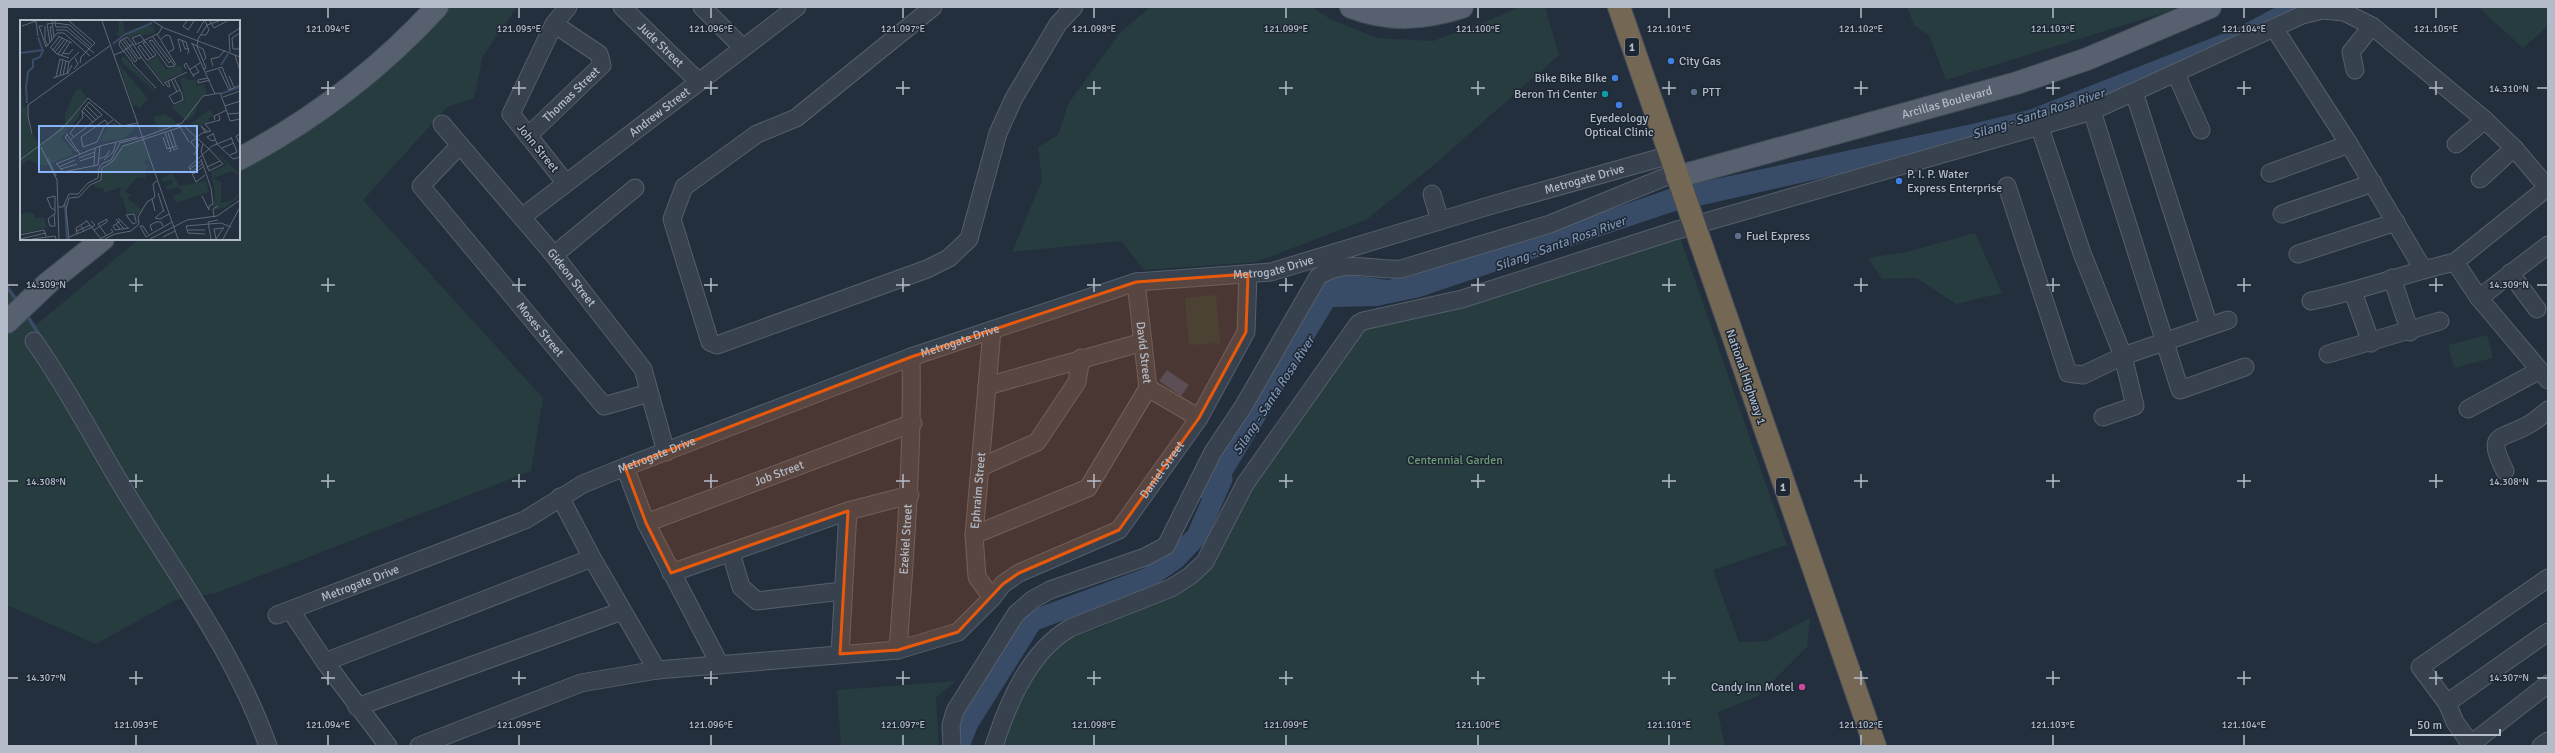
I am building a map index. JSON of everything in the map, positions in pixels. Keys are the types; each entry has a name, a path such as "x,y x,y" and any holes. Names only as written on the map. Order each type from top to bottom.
{"highway":[{"name":"National Highway 1","path":"1618,7 1875,746"}],"main road":[{"path":"240,158 283,135 318,111 395,50 426,7"},
{"path":"240,147 308,109 437,7"},
{"path":"1351,7 1374,14 1411,18 1434,16 1462,7"},
{"name":"Arcillas Boulevard","path":"1673,168 2017,83 2087,59 2210,7"},
{"path":"10,310 81,240"},
{"path":"10,310 102,240"}],"street":[{"path":"554,24 568,7"},
{"name":"Jude Street","path":"622,7 699,82"},
{"path":"702,7 743,48"},
{"path":"933,7 796,118 757,134 684,187 672,219 710,342 717,345 928,268 949,258 969,239 998,134 1014,98 1058,24 1074,7"},
{"name":"Andrew Street","path":"522,217 565,182 743,48 789,9"},
{"path":"994,746 1021,678 1058,634 1171,588 1190,576 1205,562 1245,484 1358,324 1363,321 1462,299 1694,225 2092,111 2176,74 2302,15 2324,10 2344,12 2372,26 2485,120 2514,148 2548,188 2455,262 2392,278 2353,292 2311,301"},
{"name":"John Street","path":"554,24 511,114 565,182"},
{"name":"Thomas Street","path":"528,136 602,65 599,54 554,24"},
{"path":"2355,70 2351,52 2372,26"},
{"path":"2274,28 2349,144 2423,269"},
{"path":"2176,74 2201,130"},
{"path":"2134,92 2209,326"},
{"path":"2092,111 2180,390 2245,367"},
{"path":"2456,144 2485,120"},
{"name":"Gideon Street","path":"442,124 554,255 643,369 666,452"},
{"path":"2039,125 2082,253 2123,356 2135,406 2103,417"},
{"path":"2270,173 2349,144"},
{"name":"Moses Street","path":"460,145 421,186 604,406 649,392"},
{"path":"2480,179 2514,148"},
{"path":"952,746 951,725 954,711 1016,614 1032,600 1050,590 1145,557 1166,546 1213,452 1243,407 1318,277 1337,266 1383,270 1401,269 1476,247 1550,224 1673,168"},
{"name":"Metrogate Drive","path":"325,662 284,613 525,520 583,484 911,357 1136,282 1271,272 1440,221 1673,168"},
{"path":"2282,214 2373,183"},
{"path":"2007,186 2068,373 2083,375 2123,356 2228,320"},
{"path":"554,255 635,188"},
{"path":"1432,194 1440,221"},
{"path":"2298,254 2396,222"},
{"path":"2479,298 2510,273 2548,247"},
{"path":"2455,262 2479,298 2543,375 2468,409"},
{"path":"2510,273 2537,309"},
{"name":"Daniel Street","path":"992,598 1003,584 1019,573 1119,530 1198,418 1246,332 1248,274"},
{"path":"2392,278 2410,332"},
{"name":"David Street","path":"1136,282 1148,388 1198,418"},
{"path":"2353,292 2371,343"},
{"path":"2328,354 2410,332 2440,321"},
{"name":"Ephraim Street","path":"992,330 974,535 977,577 992,598"},
{"path":"34,341 59,376 132,503 215,634 239,677 268,746"},
{"path":"988,386 1081,358 1143,342"},
{"name":"Ezekiel Street","path":"898,650 910,495 913,423 911,357"},
{"path":"981,467 1036,442 1077,382 1081,358"},
{"path":"974,535 1088,488 1148,388"},
{"path":"2505,471 2495,451 2496,443 2500,436 2529,425 2548,410"},
{"name":"Job Street","path":"646,523 913,423"},
{"path":"625,467 646,523 720,665"},
{"path":"671,573 848,511 910,495"},
{"path":"560,497 592,558 657,670"},
{"path":"840,654 842,591 848,511"},
{"path":"731,553 741,587 756,601 842,591"},
{"path":"388,746 357,707 325,662 592,558"},
{"path":"2548,578 2420,667 2447,703 2455,722 2472,745 2548,684"},
{"path":"419,746 581,683 657,670 898,650 958,632 992,598"},
{"path":"357,707 622,611"},
{"path":"2447,703 2548,632"},
{"path":"2541,746 2548,741"}],"highlighted area":[{"path":"1248,274 1246,332 1199,418 1119,530 1019,573 1003,584 958,632 898,650 840,654 848,511 671,573 646,523 625,467 911,357 1136,282"}],"green space":[{"path":"450,7 517,7 483,56 474,98 447,107 363,200 543,398 531,471 216,593 175,600 96,644 7,605 7,287 35,326 138,240 240,240 240,168 350,101"},
{"path":"1150,7 1312,7 1330,19 1377,38 1433,41 1497,17 1518,7 1545,7 1559,55 1429,169 1366,220 1256,262 1144,270 1121,241 1012,252 1042,180 1038,147 1058,135 1068,104 1120,33"},
{"path":"1907,7 2182,7 1946,80 1929,35 1914,25"},
{"path":"2478,7 2548,7 2548,26 2523,48"},
{"path":"1975,233 2002,293 1956,304 1917,278 1882,279 1868,258 1906,252"},
{"name":"Centennial Garden","path":"1680,237 1787,545 1713,570 1739,642 1767,641 1810,618 1807,647 1758,696 1718,712 1725,746 1001,746 1025,679 1066,637 1097,629 1173,591 1207,563 1243,482 1361,327"},
{"path":"1216,295 1220,343 1189,345 1185,298"},
{"path":"2487,335 2493,358 2454,368 2448,345"},
{"path":"956,681 936,697 939,746 841,746 837,690"}],"water":[{"path":"2276,7 2318,7 2101,102 1976,143 1672,212 1420,297 1377,306 1333,307 1212,508 1198,495 1318,287 1342,274 1389,280 1577,221 1669,189 1972,124 2029,110 2237,28"},
{"path":"1167,370 1189,385 1181,396 1159,381"}],"waterway":[{"path":"7,287 18,302"},
{"path":"26,314 42,339"},
{"name":"Silang - Santa Rosa River","path":"959,746 968,723 1032,621 1148,578 1175,559 1197,536 1222,479"}],"place":[{"name":"City Gas","path":"1671,61"},
{"name":"Bike Bike BIke","path":"1615,78"},
{"name":"PTT","path":"1694,92"},
{"name":"Beron Tri Center","path":"1605,94"},
{"name":"Eyedeology Optical Clinic","path":"1619,105"},
{"name":"P. I. P. Water Express Enterprise","path":"1899,181"},
{"name":"Fuel Express","path":"1738,236"},
{"name":"Candy Inn Motel","path":"1802,687"}]}
